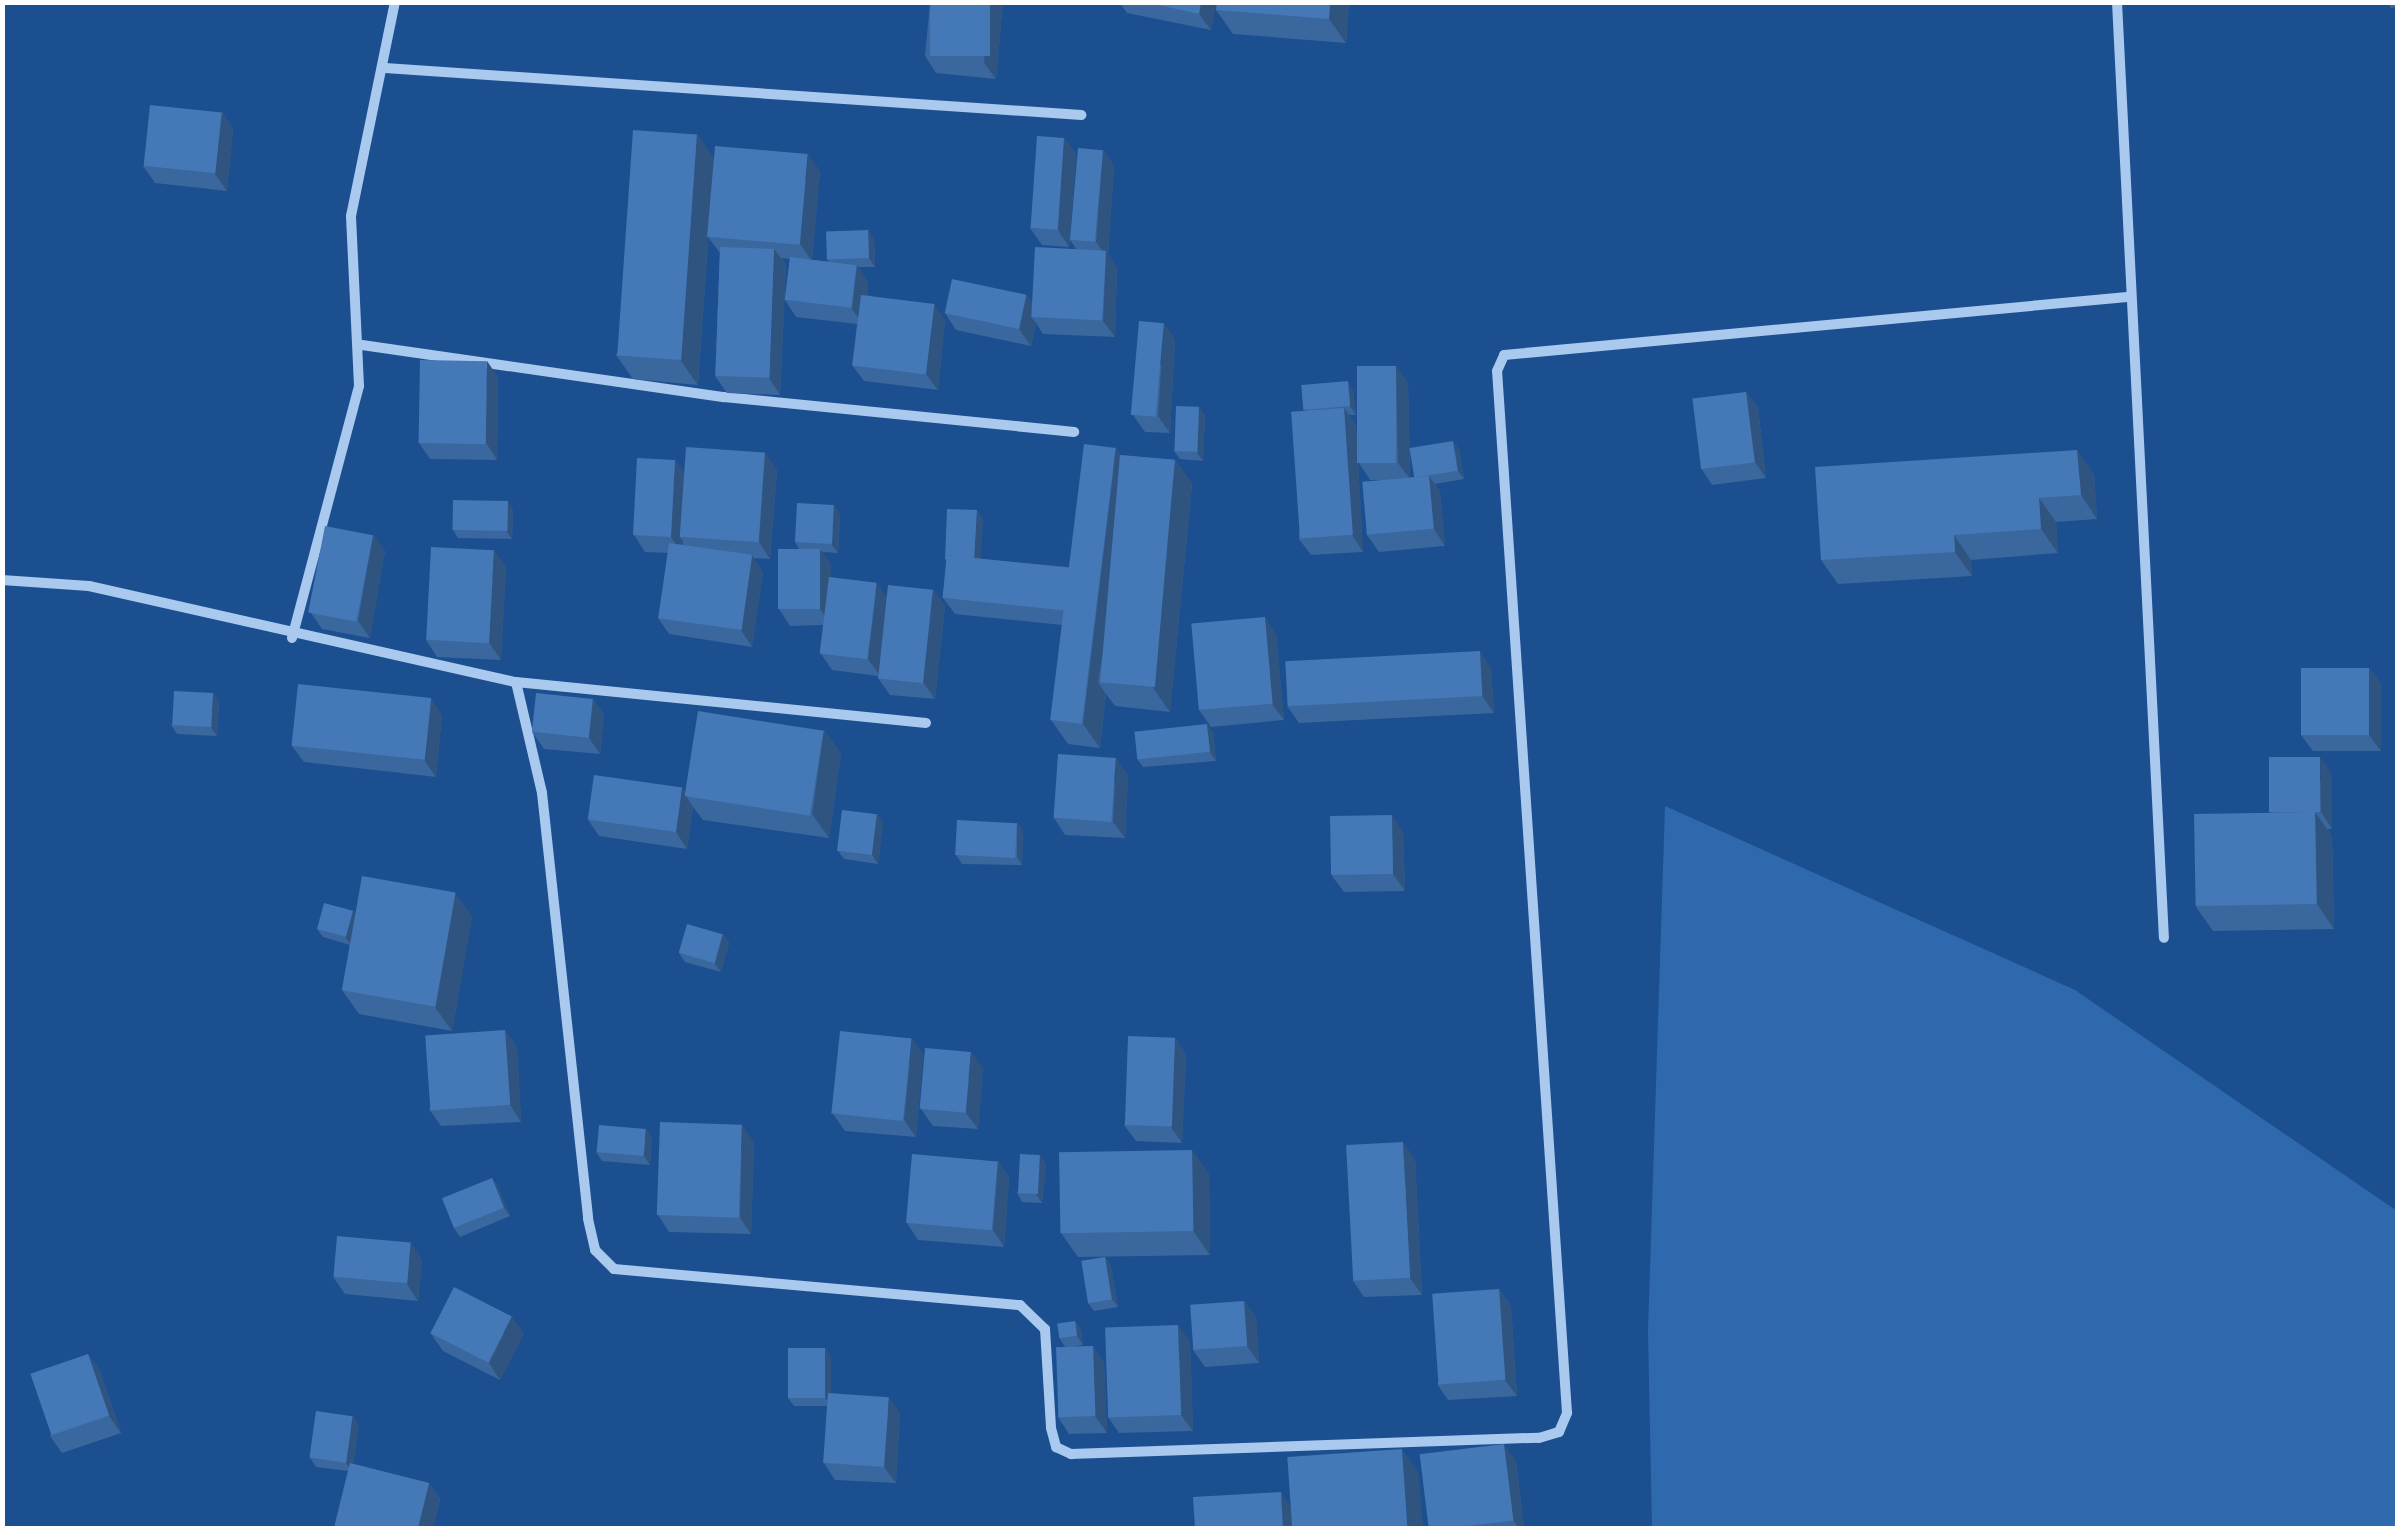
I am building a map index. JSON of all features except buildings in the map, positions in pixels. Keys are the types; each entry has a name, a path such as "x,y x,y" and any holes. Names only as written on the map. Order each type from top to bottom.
{"street":[{"path":"292,638 362,346 351,216 385,68 395,2"},
{"path":"2117,2 2126,297 2164,938"},
{"path":"385,68 1080,115"},
{"path":"516,682 542,792 588,1219 595,1250 614,1269 1020,1304 1045,1329 1051,1428 1056,1447 1071,1454 1539,1438 1559,1432 1568,1413 1497,371 1504,355 2126,297"},
{"path":"362,346 724,397 1074,432"},
{"path":"2,580 89,586 292,638 516,682 926,723"}],"shaded area":[{"path":"1665,806 2075,990 2397,1211 2397,1528 1652,1528 1648,1331"}]}
